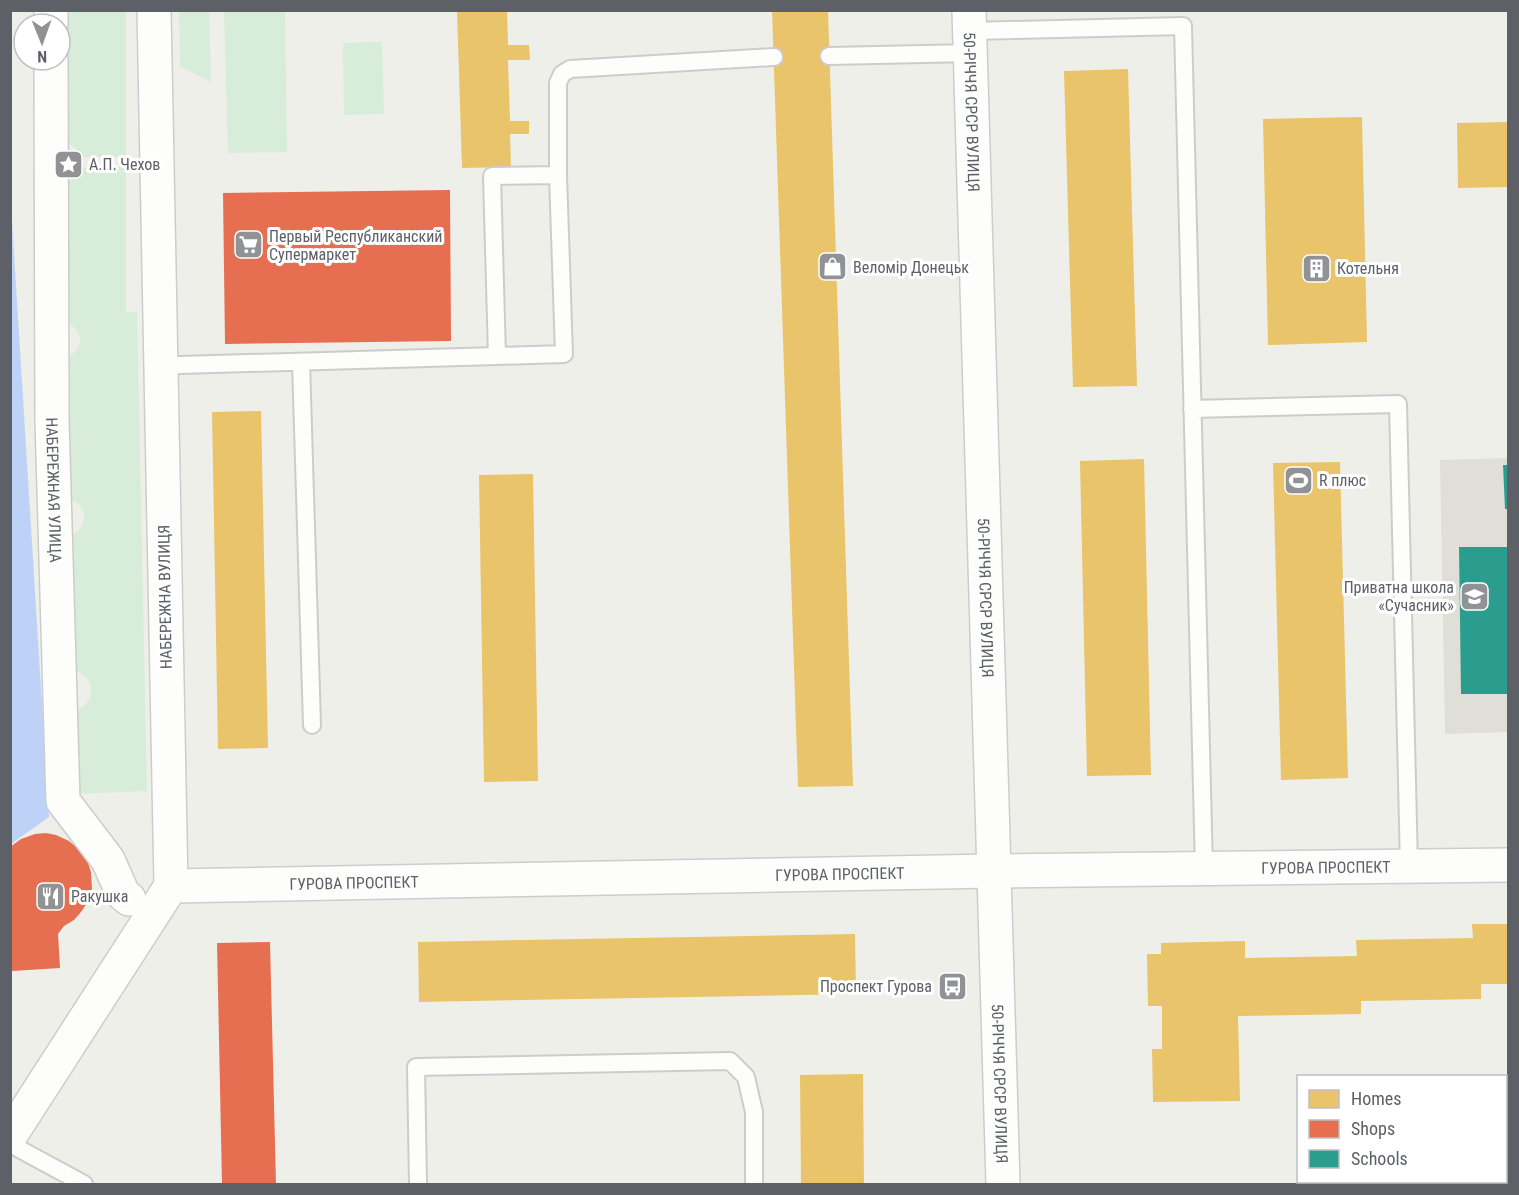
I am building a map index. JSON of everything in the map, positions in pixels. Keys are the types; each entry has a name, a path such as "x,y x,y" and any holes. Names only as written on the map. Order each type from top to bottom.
{"street":[{"name":"НАБЕРЕЖНА ВУЛИЦЯ","path":"154,10 171,886"},
{"name":"50-РІЧЧЯ СРСР ВУЛИЦЯ","path":"970,31 1002,1185"},
{"name":"НАБЕРЕЖНАЯ УЛИЦА","path":"51,72 52,421 63,801 108,860 123,894 129,899"},
{"name":"ГУРОВА ПРОСПЕКТ","path":"171,886 993,871 1509,865"},
{"path":"10,1136 171,886"}],"lane":[{"path":"829,56 970,31 1183,26 1204,869"},
{"path":"160,367 564,354 558,175 558,83 562,74 570,69 774,57"},
{"path":"497,356 492,176 558,175"},
{"path":"301,362 312,725"},
{"path":"1192,409 1398,404 1409,866"},
{"path":"418,1185 416,1067 730,1061 746,1077 754,1112 754,1185"},
{"path":"10,1144 84,1185"}],"shaded area":[{"name":"Приватна школа «Сучасник»","path":"1508,458 1508,732 1445,734 1440,460"}],"green space":[{"path":"126,11 126,157 82,157 74,147 63,142 64,72 72,72 72,12 64,12"},
{"path":"179,11 209,11 211,82 180,66"},
{"path":"224,11 285,11 287,152 228,153"},
{"path":"382,42 384,114 344,115 343,43"},
{"path":"126,167 126,312 137,312 147,791 71,794 72,712 87,703 91,690 86,678 71,670 66,537 80,529 84,516 79,505 65,498 61,359 75,352 80,341 76,329 63,321 61,183 74,178 82,168"}],"water":[{"path":"10,189 49,817 11,844 10,844"}],"building: Homes":[{"path":"457,10 507,10 508,45 529,45 530,60 508,60 510,121 529,121 529,134 510,134 511,167 462,168"},
{"path":"772,10 828,10 853,786 798,787"},
{"path":"1128,69 1137,386 1073,387 1064,71"},
{"name":"Котельня","path":"1362,117 1367,342 1268,345 1263,119"},
{"path":"1508,122 1508,187 1458,188 1457,123"},
{"path":"261,411 268,748 218,749 212,412"},
{"path":"1144,459 1151,775 1087,776 1080,461"},
{"path":"1340,462 1348,778 1281,780 1273,463"},
{"path":"533,474 538,781 484,782 479,475"},
{"path":"1472,924 1508,924 1508,984 1481,984 1481,999 1361,1001 1361,1014 1238,1016 1240,1101 1153,1102 1152,1049 1162,1049 1162,1006 1148,1006 1147,954 1161,954 1161,943 1245,941 1245,958 1357,956 1356,940 1473,938"},
{"path":"855,934 856,994 419,1002 418,942"},
{"path":"863,1074 864,1184 801,1184 800,1075"}],"building: Shops":[{"path":"450,190 451,341 225,344 223,193"},
{"name":"Ракушка","path":"46,833 69,841 80,850 91,872 92,889 81,912 58,934 60,968 12,971 10,847 21,839"},
{"path":"270,942 276,1184 222,1184 217,943"}],"building: Schools":[{"path":"1503,465 1508,465 1508,509 1505,509"},
{"path":"1459,547 1508,547 1508,694 1461,694"}],"place":[{"name":"А.П. Чехов","path":"68,164"},
{"name":"Первый Республиканский Супермаркет","path":"248,245"},
{"name":"Веломір Донецьк","path":"832,267"},
{"name":"Котельня","path":"1316,268"},
{"name":"R плюс","path":"1298,480"},
{"name":"Приватна школа «Сучасник»","path":"1475,596"},
{"name":"Ракушка","path":"50,896"},
{"name":"Проспект Гурова","path":"953,986"}]}
